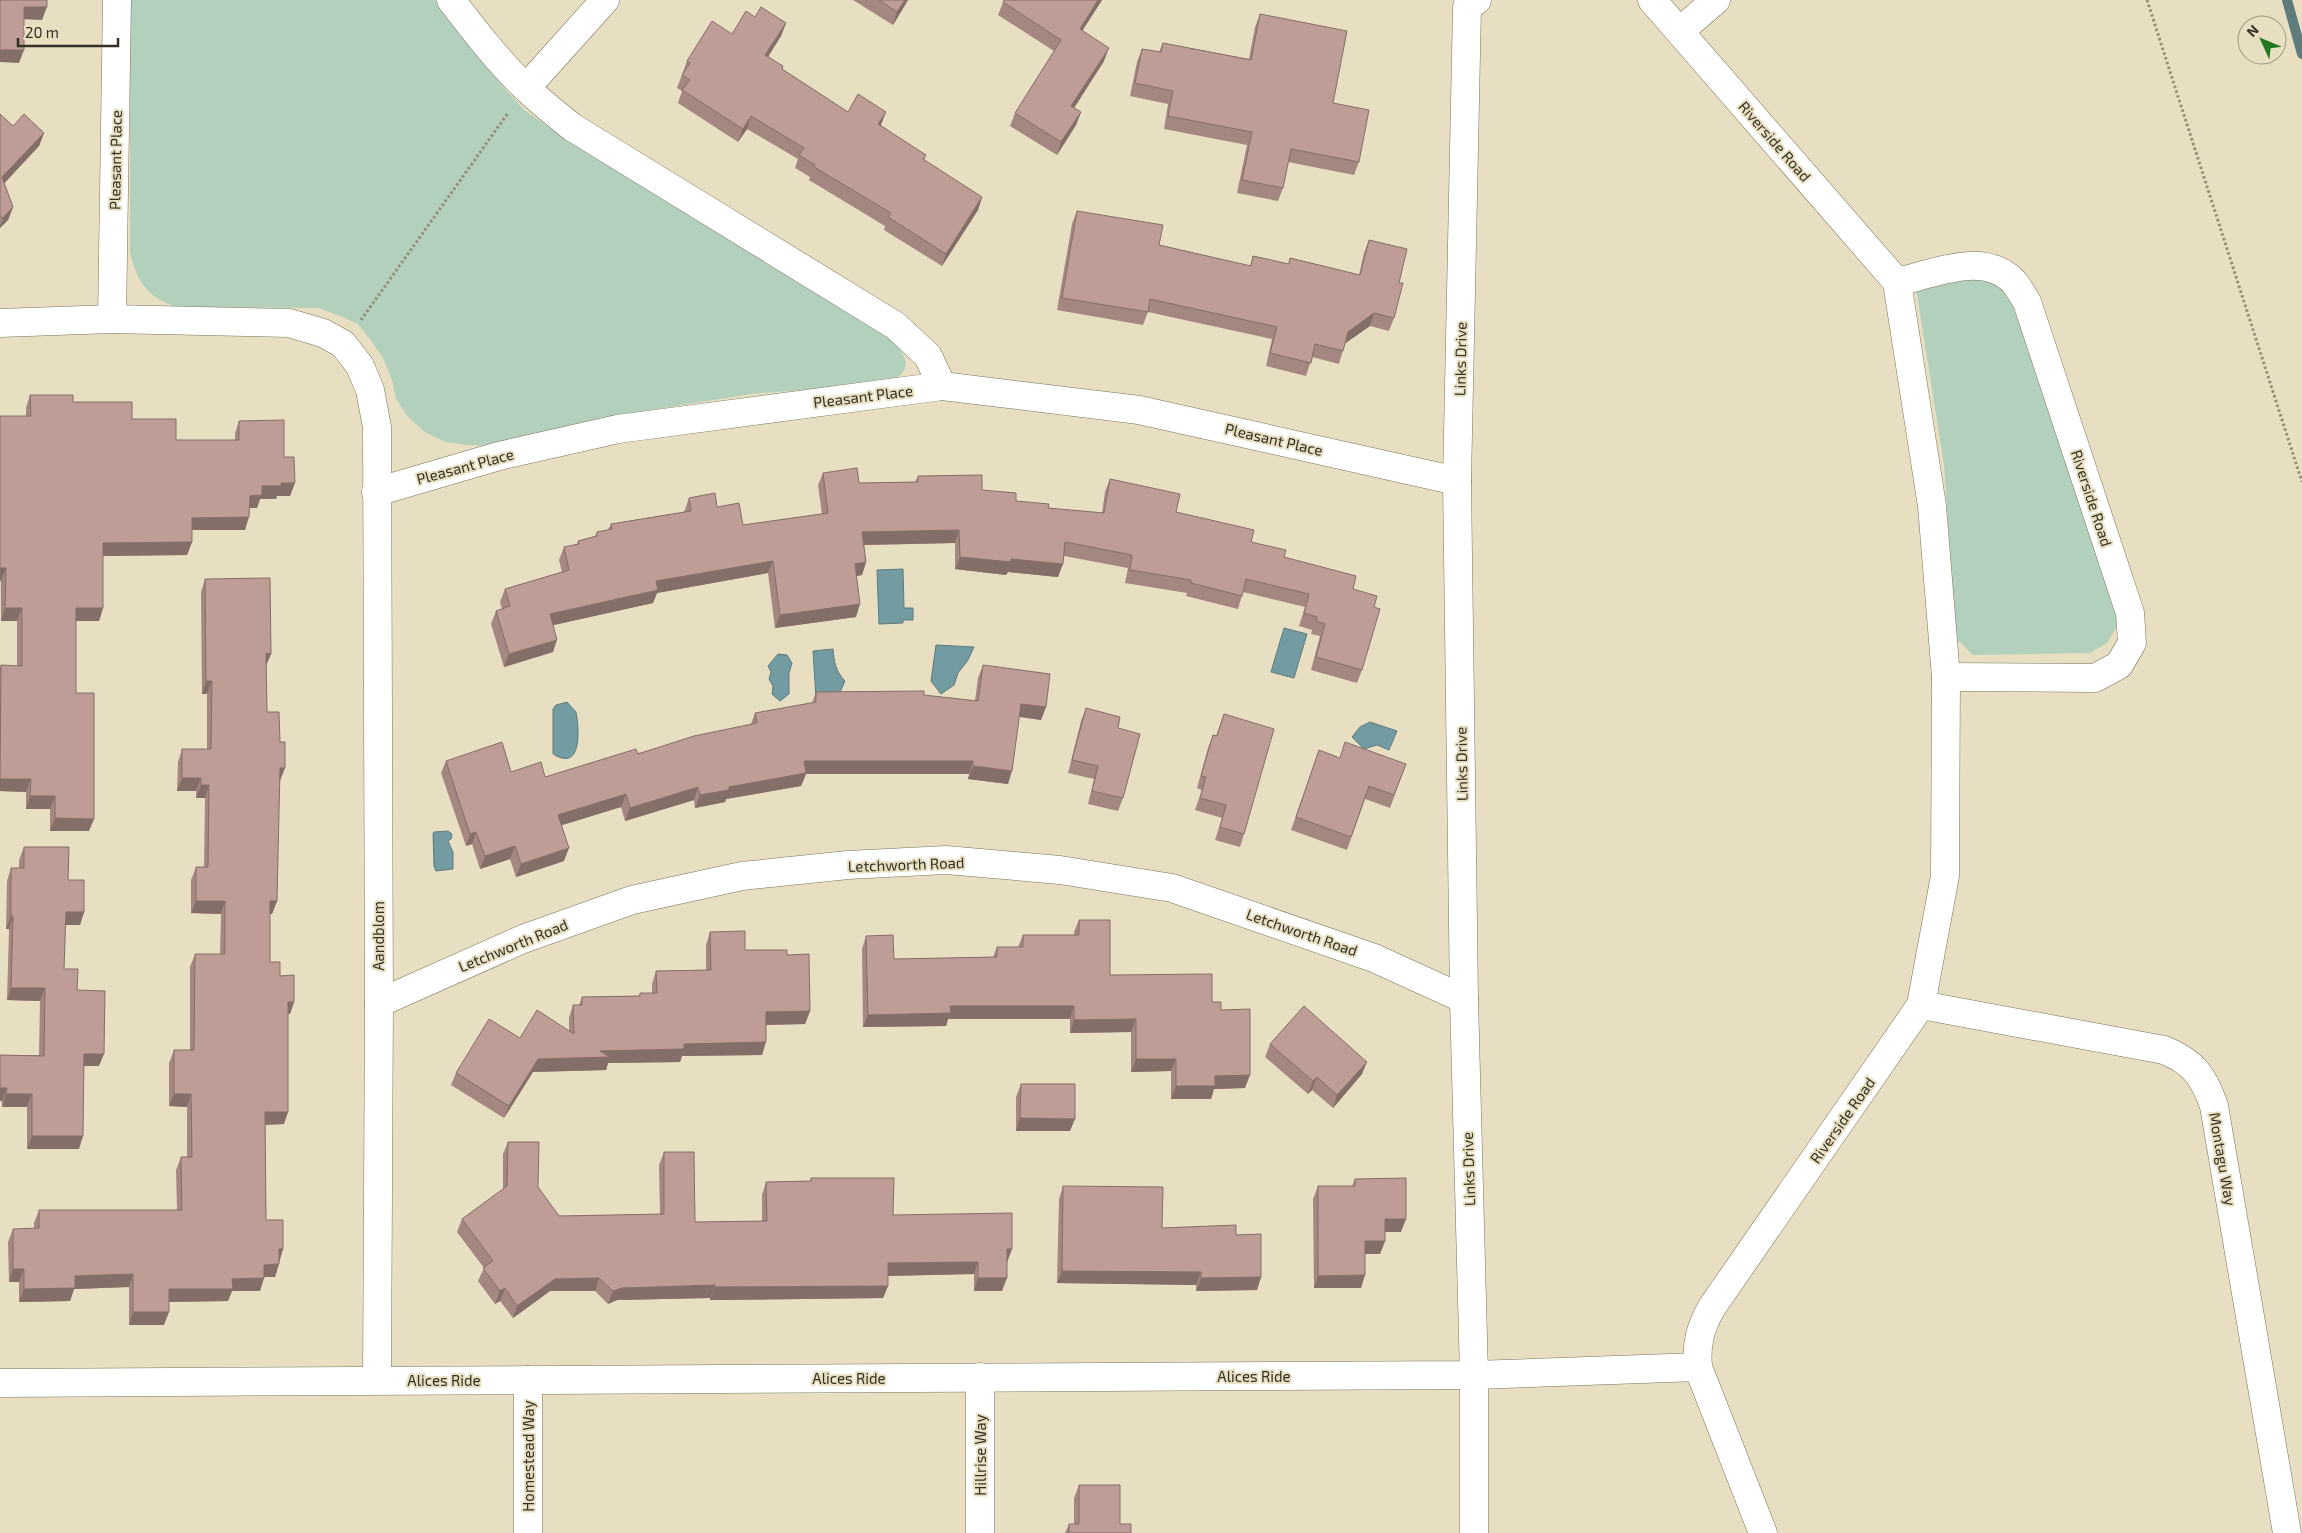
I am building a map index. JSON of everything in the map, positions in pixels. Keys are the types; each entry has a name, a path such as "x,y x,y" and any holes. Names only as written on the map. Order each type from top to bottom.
{"street":[{"name":"Pleasant Place","path":"112,319 116,0"},
{"path":"451,0 487,46 526,88 572,127 896,326 928,356 942,386"},
{"path":"526,88 606,0"},
{"name":"Riverside Road","path":"1652,0 1897,282 1932,506 1946,677 1945,876 1922,1005 1712,1307 1698,1336 1696,1350 1698,1368 1763,1533"},
{"path":"1680,30 1716,0"},
{"name":"Links Drive","path":"1466,2 1457,480 1464,1000 1474,1375 1474,1533"},
{"name":"Riverside Road","path":"1897,282 1972,265 1994,268 2014,282 2027,302 2130,613 2132,643 2119,665 2095,678 1946,677"},
{"path":"0,322 112,319 290,323 323,333 343,344 360,366 370,390 377,428 376,492"},
{"name":"Pleasant Place","path":"376,492 499,456 618,429 942,386 1139,410 1457,480"},
{"name":"Aandblom","path":"376,492 379,1003 377,1380"},
{"name":"Letchworth Road","path":"379,1003 523,939 632,900 742,876 848,865 946,860 1060,870 1172,888 1374,958 1464,1000"},
{"name":"Montagu Way","path":"1922,1005 2164,1050 2180,1056 2196,1069 2207,1086 2214,1106 2287,1533"},
{"name":"Alices Ride","path":"0,1383 1474,1375 1698,1368"},
{"name":"Hillrise Way","path":"980,1377 980,1533"},
{"name":"Homestead Way","path":"528,1380 528,1533"}],"path":[{"path":"2147,0 2302,482"},
{"path":"358,324 526,88"}],"green space":[{"path":"130,0 435,0 499,82 524,110 563,137 892,340 902,353 906,363 905,368 890,383 752,394 688,404 622,415 490,446 445,442 425,432 408,417 396,399 392,380 383,358 358,324 319,308 176,307 157,298 144,287 136,272 130,252"},
{"path":"1929,273 2007,279 2121,611 2116,628 2107,643 2090,653 1973,655 1956,638 1944,465 1916,288"}],"water":[{"path":"903,569 904,608 913,608 913,620 903,620 903,623 879,624 877,570"},
{"path":"1284,628 1307,634 1294,678 1271,672"},
{"path":"936,645 974,647 968,660 958,673 954,685 941,694 931,681"},
{"path":"833,649 839,674 845,681 838,697 816,698 813,651"},
{"path":"778,654 787,655 792,663 789,673 789,694 780,701 772,694 773,686 769,679 771,672 768,666"},
{"path":"567,702 576,712 578,737 574,753 570,758 563,758 553,754 553,709 556,705"},
{"path":"1370,722 1397,731 1389,750 1377,745 1364,749 1352,737 1360,727"},
{"path":"448,831 452,834 451,839 448,841 453,852 453,869 436,871 434,866 433,834 434,832"}],"building":[{"path":"0,0 47,0 47,7 24,7 24,50 0,50"},
{"path":"879,0 905,0 897,12"},
{"path":"1004,0 1098,0 1080,29 1109,48 1071,106 1081,112 1061,142 1015,113 1061,40 1003,2"},
{"path":"761,7 786,23 765,55 783,66 782,69 848,112 858,94 886,112 878,124 926,155 923,159 982,197 946,254 888,217 891,213 814,167 815,165 799,155 804,148 751,116 743,129 682,90 690,80 682,75 690,63 687,61 712,21 732,34 746,11 755,17"},
{"path":"1260,14 1347,31 1333,103 1369,110 1359,162 1291,149 1283,188 1242,180 1252,132 1168,116 1173,91 1135,83 1142,49 1161,52 1163,43 1251,60"},
{"path":"0,114 13,126 24,114 44,133 2,177 13,207 3,218 0,217"},
{"path":"1077,211 1163,225 1159,245 1251,266 1253,256 1289,264 1290,258 1360,275 1369,240 1407,249 1399,283 1403,283 1394,318 1374,313 1348,332 1343,351 1315,344 1311,363 1270,353 1277,327 1150,299 1148,312 1062,298"},
{"path":"30,395 73,395 73,402 132,402 132,419 176,419 176,440 239,440 239,421 284,420 284,457 294,457 295,483 281,483 281,486 262,486 262,495 250,496 249,517 192,518 192,542 103,543 103,608 76,608 76,693 94,693 94,819 55,818 55,796 30,796 31,779 0,779 1,665 22,666 22,608 5,608 6,568 0,568 0,416 31,416"},
{"path":"857,468 859,483 918,482 918,476 982,475 982,490 1016,493 1016,501 1049,504 1048,508 1104,513 1110,479 1180,494 1176,512 1254,530 1251,542 1286,550 1284,557 1356,576 1353,589 1377,596 1374,607 1380,609 1362,670 1316,657 1325,624 1316,621 1317,617 1304,613 1309,594 1246,579 1242,596 1191,583 1191,580 1130,570 1132,555 1065,542 1063,564 1011,559 1011,562 960,557 959,530 862,532 866,562 855,564 860,604 780,615 773,561 656,581 658,590 550,614 557,640 509,654 496,611 510,606 505,589 569,570 564,547 579,544 578,541 597,536 597,532 612,529 611,524 691,511 689,498 715,493 717,507 739,503 743,525 828,513 823,473"},
{"path":"270,578 271,654 266,653 267,712 279,712 280,742 285,742 285,768 280,768 277,901 270,901 270,962 280,962 280,976 294,975 294,1002 288,1002 288,1112 265,1112 266,1220 283,1220 283,1249 279,1249 279,1264 264,1265 264,1278 232,1279 233,1289 169,1289 169,1312 133,1312 133,1274 75,1276 75,1288 24,1289 24,1269 13,1269 13,1229 39,1228 39,1210 182,1210 181,1157 192,1157 191,1094 174,1094 174,1050 194,1050 195,954 225,954 225,901 196,901 196,867 208,867 209,785 201,785 201,778 182,778 182,749 211,749 212,681 206,681 205,579"},
{"path":"983,665 1050,674 1046,707 1021,704 1012,771 973,766 973,761 804,761 806,773 729,787 729,790 700,795 698,787 630,808 626,794 558,815 569,848 521,864 515,846 485,856 476,832 470,834 446,761 502,742 511,772 541,762 545,777 636,749 638,754 694,736 757,723 755,713 816,702 816,692 924,691 924,695 978,701"},
{"path":"1086,708 1120,717 1118,728 1140,734 1123,798 1092,791 1098,766 1072,760"},
{"path":"1224,714 1274,729 1244,834 1220,827 1226,805 1200,798 1206,777 1201,776 1213,735 1217,736"},
{"path":"1345,742 1406,764 1394,795 1369,786 1351,837 1296,817 1319,750 1340,758"},
{"path":"24,847 69,847 68,880 84,880 84,912 66,912 64,969 78,969 77,990 105,991 104,1054 84,1054 83,1136 32,1136 32,1094 6,1094 7,1088 0,1088 0,1055 44,1056 45,988 11,988 13,916 11,916 11,868 24,868"},
{"path":"1079,920 1110,920 1110,975 1212,974 1212,1002 1221,1002 1221,1010 1250,1009 1250,1075 1215,1076 1215,1086 1176,1086 1176,1059 1136,1059 1136,1019 1074,1020 1074,1006 950,1006 951,1013 868,1015 866,936 893,935 894,959 997,957 997,947 1023,947 1023,935 1079,935"},
{"path":"745,931 745,950 787,950 787,955 809,954 810,1011 766,1012 766,1042 684,1044 684,1049 600,1051 610,1057 538,1059 509,1106 456,1073 489,1019 520,1038 537,1010 574,1034 573,1005 582,1005 582,997 640,996 640,993 657,993 656,971 711,970 710,932"},
{"path":"1304,1006 1367,1062 1337,1095 1317,1077 1313,1081 1270,1044"},
{"path":"1021,1084 1075,1084 1075,1119 1020,1118"},
{"path":"508,1142 539,1142 538,1187 559,1216 664,1214 664,1152 694,1152 695,1222 767,1221 766,1182 811,1181 811,1178 894,1178 893,1215 1012,1213 1012,1249 1007,1249 1007,1278 978,1278 978,1262 888,1263 888,1286 715,1287 715,1285 622,1288 613,1291 599,1278 555,1279 517,1306 505,1288 500,1291 483,1268 493,1261 462,1219 507,1186"},
{"path":"1406,1178 1406,1219 1385,1219 1385,1241 1365,1241 1365,1275 1318,1276 1318,1186 1355,1186 1355,1179"},
{"path":"1063,1186 1163,1187 1162,1228 1236,1225 1236,1235 1261,1234 1261,1277 1201,1278 1201,1272 1062,1271"},
{"path":"1079,1485 1120,1485 1120,1524 1131,1524 1131,1533 1069,1533 1069,1524 1079,1524"}],"waterway":[{"path":"2287,0 2302,54"}]}
